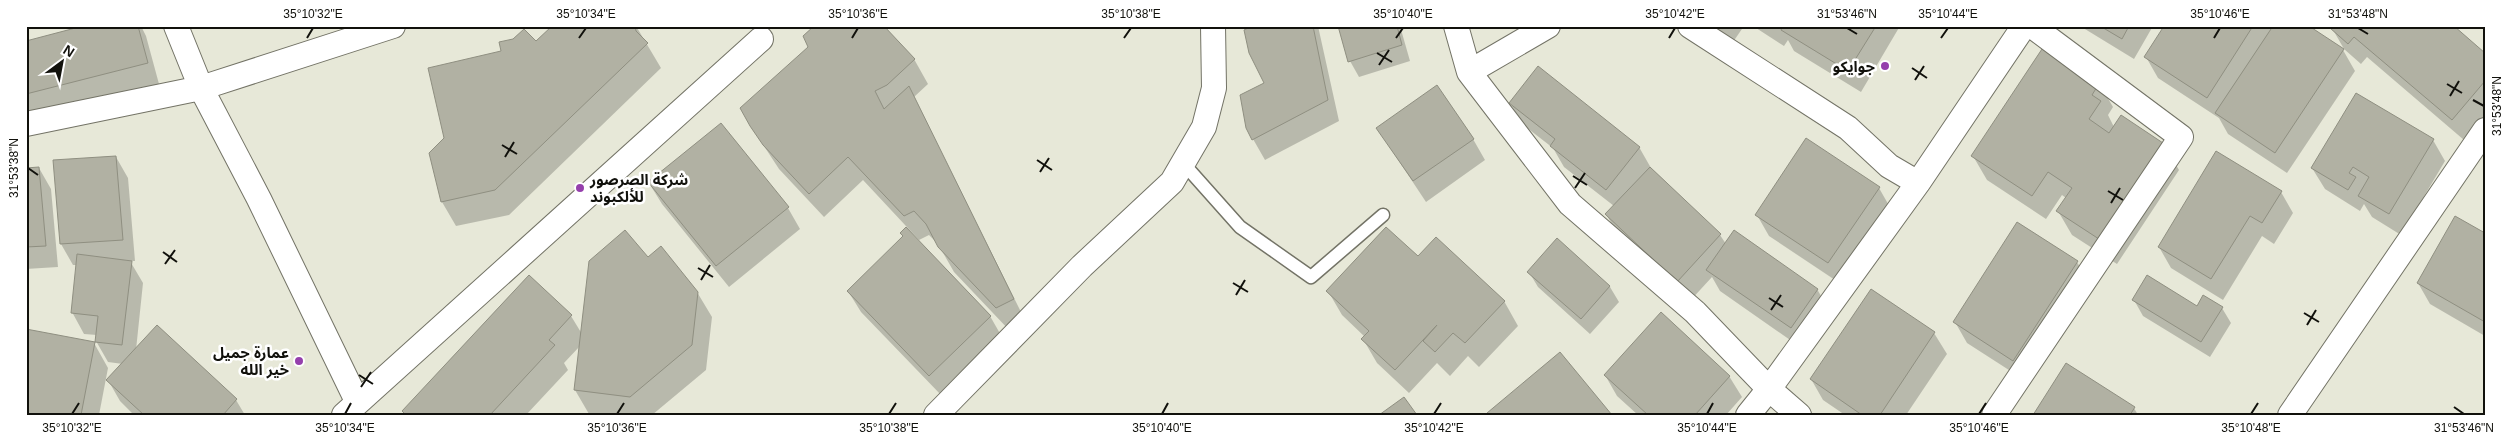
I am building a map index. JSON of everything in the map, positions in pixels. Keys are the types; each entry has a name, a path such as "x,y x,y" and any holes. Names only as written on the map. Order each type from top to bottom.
{"street":[{"path":"176,26 201,88 259,199 350,408 761,39"},
{"path":"26,124 201,88 393,26"},
{"path":"936,415 1082,266 1172,182 1204,127 1214,88 1213,26"},
{"path":"1456,26 1469,72 1570,204 1695,312 1770,389 1799,415"},
{"path":"1469,72 1548,26"},
{"path":"1690,26 1848,128 1889,166 1918,183"},
{"path":"1748,415 1770,389 1918,183 2024,26"},
{"path":"1994,415 2181,137 2032,26"},
{"path":"2290,415 2485,130"}],"lane":[{"path":"1183,163 1240,227 1311,277 1383,215"}],"building":[{"path":"83,26 138,26 148,63 26,94 26,41"},
{"path":"552,26 635,26 636,31 648,43 495,190 441,202 429,153 444,138 428,68 501,51 499,42 513,39 524,29 536,41"},
{"path":"814,26 884,26 915,59 887,85 875,91 884,109 909,86 1014,299 996,308 938,247 926,224 914,211 904,216 848,157 809,194 763,145 740,108 808,47 803,36"},
{"path":"1252,26 1313,26 1328,100 1252,140 1246,128 1240,95 1264,83 1249,53 1244,30"},
{"path":"1338,26 1397,26 1402,45 1348,62"},
{"path":"1783,26 1876,26 1848,71 1781,30"},
{"path":"2100,26 2129,26 2122,39"},
{"path":"2164,26 2253,26 2207,98 2144,57"},
{"path":"2273,26 2309,26 2344,49 2275,153 2215,113"},
{"path":"2331,26 2454,26 2485,53 2485,81 2452,120 2354,37 2348,44 2330,28"},
{"path":"2044,46 2100,82 2092,95 2101,101 2089,119 2109,133 2121,115 2166,145 2102,241 2056,211 2072,188 2048,172 2032,196 1971,156"},
{"path":"1538,66 1640,147 1606,190 1550,146 1555,139 1509,103"},
{"path":"1437,85 1474,139 1413,181 1376,128"},
{"path":"2356,93 2434,139 2389,214 2358,196 2369,177 2353,167 2349,173 2356,177 2348,190 2311,168"},
{"path":"721,123 789,207 716,266 648,182"},
{"path":"1806,138 1880,187 1828,263 1755,215"},
{"path":"2216,151 2282,191 2262,223 2250,216 2211,279 2158,247"},
{"path":"116,156 123,240 60,244 53,160"},
{"path":"39,167 46,246 26,247 26,168"},
{"path":"1650,167 1721,234 1677,282 1605,214"},
{"path":"2455,216 2485,233 2485,322 2417,283"},
{"path":"2017,222 2078,261 2013,361 1953,322"},
{"path":"906,227 991,316 929,376 847,291 903,236 900,233"},
{"path":"1386,227 1418,256 1436,237 1505,301 1465,343 1453,333 1435,352 1423,341 1437,325 1395,370 1361,339 1369,331 1326,291"},
{"path":"625,230 648,257 661,246 698,292 692,345 630,397 574,390 589,261"},
{"path":"1734,230 1818,289 1791,328 1706,270"},
{"path":"1557,238 1610,286 1581,319 1527,272"},
{"path":"77,254 132,261 122,345 95,342 98,316 71,313"},
{"path":"529,275 572,315 549,340 555,345 490,415 406,415 402,411"},
{"path":"2147,275 2197,306 2203,295 2223,307 2201,342 2132,300"},
{"path":"1871,289 1935,332 1880,415 1862,415 1810,379"},
{"path":"1661,312 1730,376 1695,415 1648,415 1604,375"},
{"path":"157,325 237,399 223,415 144,415 106,380"},
{"path":"26,329 95,342 81,415 26,415"},
{"path":"1560,352 1612,415 1488,415 1487,413"},
{"path":"2066,363 2135,407 2130,415 2033,415"},
{"path":"1404,397 1417,415 1379,415"}],"place":[{"name":"جوايكو","path":"1885,66"},
{"name":"شركة الصرصور للألكبوند","path":"580,188"},
{"name":"عمارة جميل خير الله","path":"299,361"}]}
